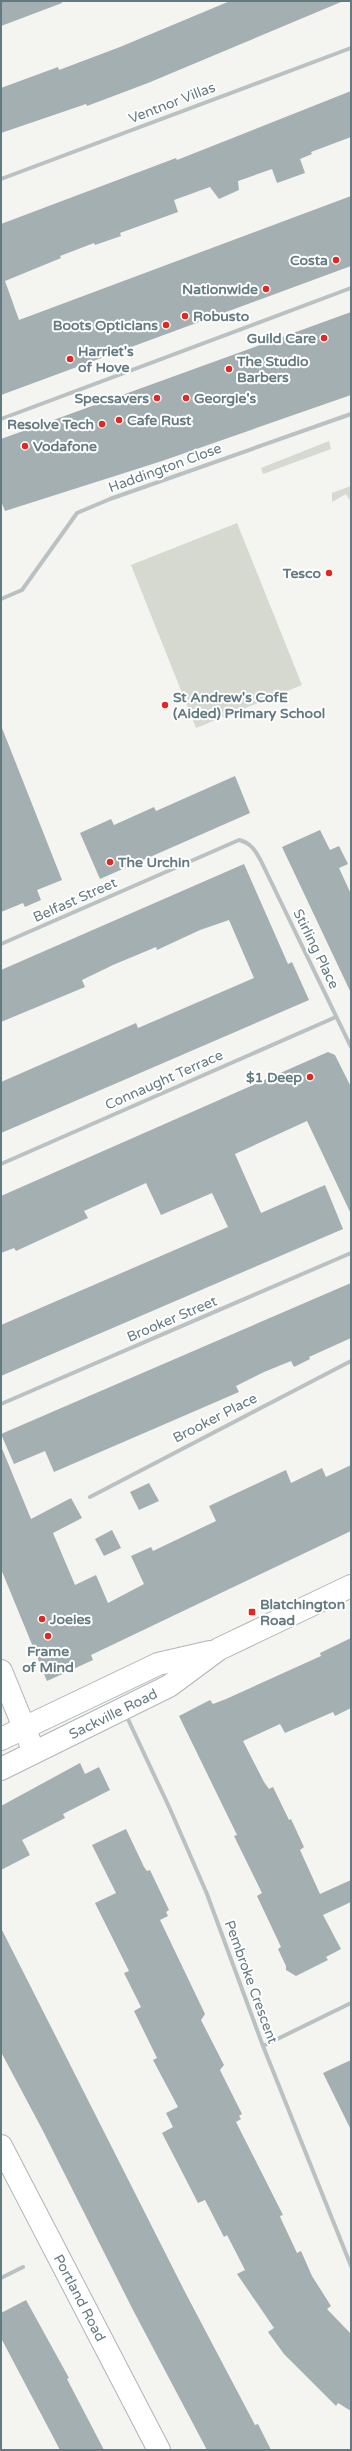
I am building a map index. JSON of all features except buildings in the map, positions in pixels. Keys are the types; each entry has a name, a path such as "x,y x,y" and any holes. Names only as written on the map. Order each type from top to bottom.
{"main road":[{"name":"Sackville Road","path":"1,1769 169,1686 219,1649 351,1586"},
{"name":"Sackville Road","path":"1,1739 158,1664 219,1649"},
{"path":"1,1671 34,1752"},
{"name":"Portland Road","path":"1,2146 159,2450"}],"street":[{"name":"Ventnor Villas","path":"1,179 351,48"},
{"path":"1,419 351,288"},
{"name":"Haddington Close","path":"1,599 22,590 77,513 110,499 351,414"},
{"name":"Belfast Street","path":"1,944 239,840 251,845 261,861"},
{"name":"Stirling Place","path":"261,861 351,1047"},
{"name":"Connaught Terrace","path":"1,1164 336,1017"},
{"name":"Brooker Street","path":"1,1404 351,1253"},
{"name":"Brooker Place","path":"90,1497 351,1361"},
{"name":"Pembroke Crescent","path":"123,1709 170,1809 207,1894 263,2046 351,2266"},
{"path":"263,2046 351,2004"},
{"path":"1,2278 23,2267"}],"shaded area":[{"path":"329,441 331,449 263,474 261,468"},
{"path":"351,486 351,502 346,494 332,502 332,493"},
{"path":"237,523 302,685 196,728 131,565"}],"place":[{"name":"Costa","path":"336,260"},
{"name":"Nationwide","path":"266,289"},
{"name":"Robusto","path":"185,316"},
{"name":"Boots Opticians","path":"166,325"},
{"name":"Guild Care","path":"324,338"},
{"name":"Harriet's of Hove","path":"70,359"},
{"name":"The Studio Barbers","path":"229,369"},
{"name":"Specsavers","path":"157,398"},
{"name":"Georgie's","path":"186,398"},
{"name":"Cafe Rust","path":"119,420"},
{"name":"Resolve Tech","path":"102,424"},
{"name":"Vodafone","path":"25,446"},
{"name":"Tesco","path":"329,573"},
{"name":"St Andrew's CofE (Aided) Primary School","path":"165,705"},
{"name":"The Urchin","path":"110,862"},
{"name":"$1 Deep","path":"310,1077"},
{"name":"Blatchington Road","path":"252,1612"},
{"name":"Joeies","path":"42,1619"},
{"name":"Frame of Mind","path":"48,1636"}]}
